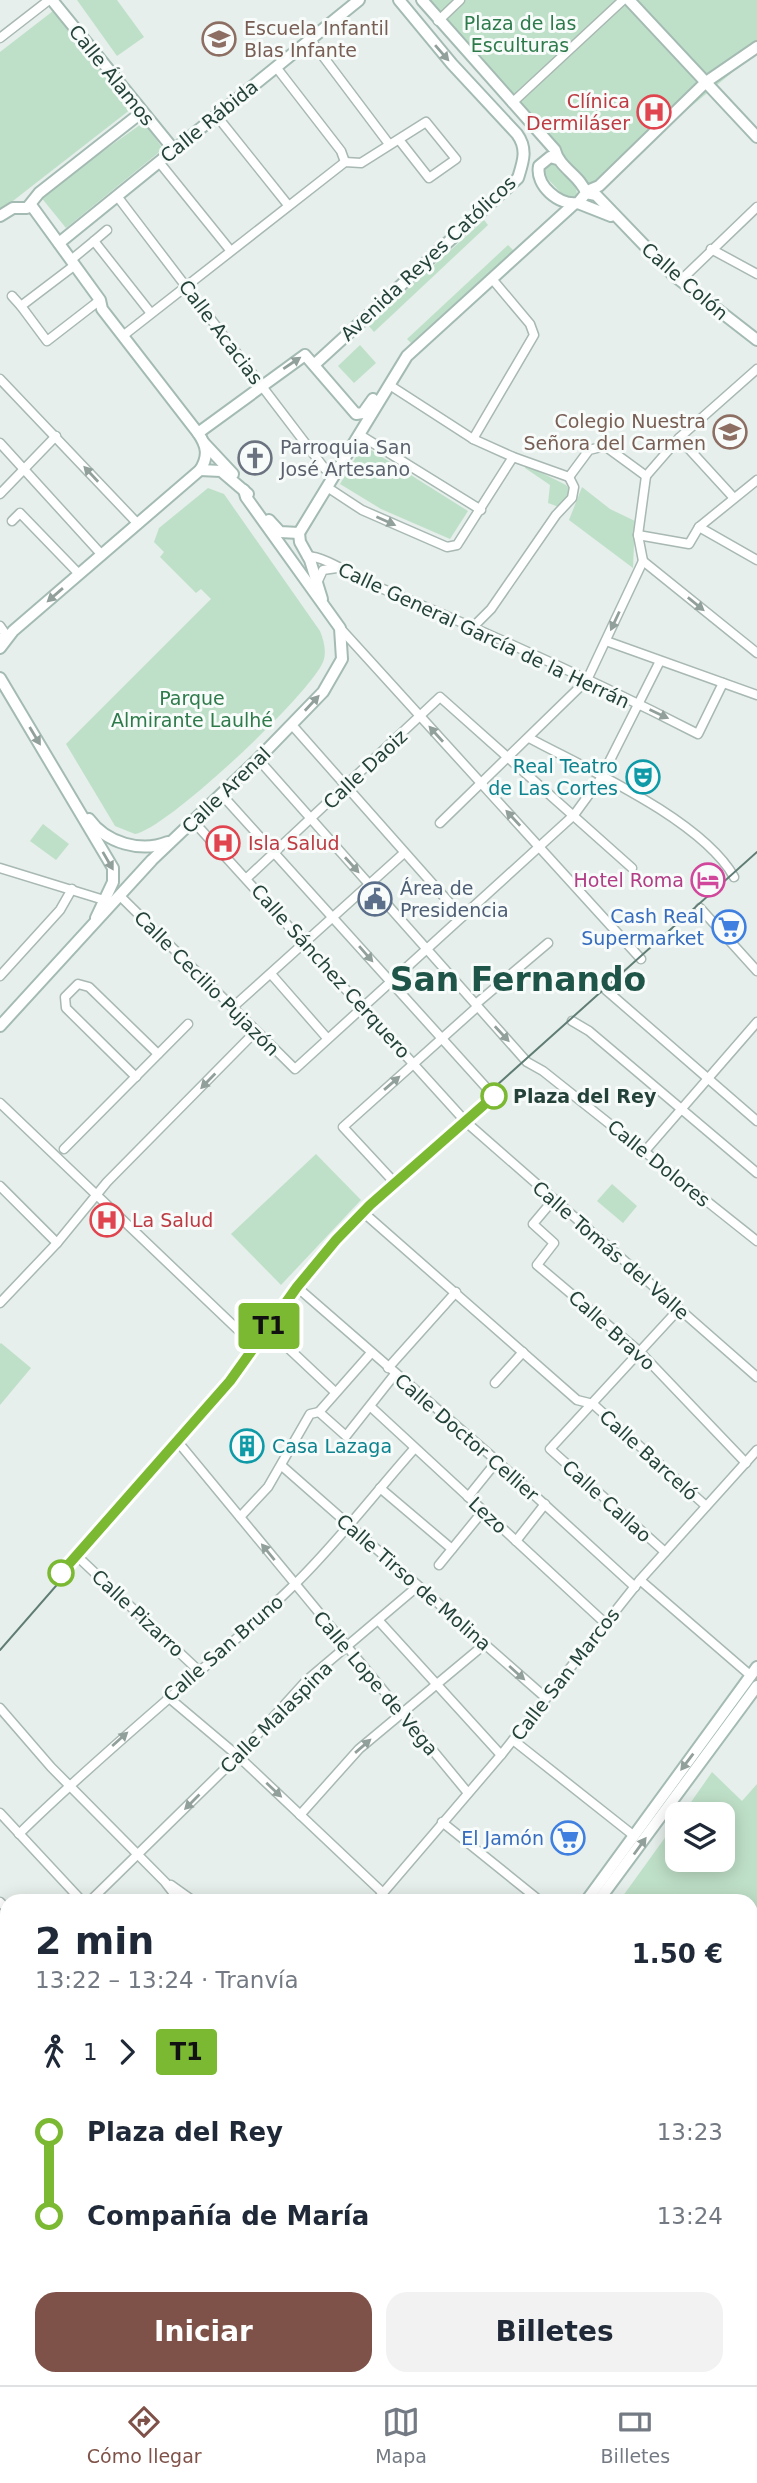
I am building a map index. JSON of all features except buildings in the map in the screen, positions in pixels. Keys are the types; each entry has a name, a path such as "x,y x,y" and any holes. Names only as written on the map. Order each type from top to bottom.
{"street":[{"path":"0,38 50,0"},
{"name":"Calle Álamos","path":"50,0 174,150"},
{"name":"Calle Rábida","path":"59,243 359,0"},
{"name":"Avenida Reyes Católicos","path":"315,363 517,178 524,157 523,143 399,0"},
{"name":"Calle Colón","path":"422,0 555,150 557,159 585,189 596,195 616,219 680,281 757,340"},
{"path":"438,21 460,0"},
{"path":"512,103 623,0"},
{"path":"629,0 757,137"},
{"path":"310,40 390,144"},
{"path":"200,470 221,471 235,480 276,528 286,534 299,533 407,356 493,280 585,189 605,178 706,82 757,47"},
{"path":"276,67 341,150 345,162"},
{"path":"0,216 13,208 31,205 39,193 142,112"},
{"path":"216,115 288,205"},
{"path":"124,335 345,162 361,163 390,144 400,141 426,122 456,159 429,178 400,141"},
{"path":"557,159 544,160 538,168 538,175 543,184 572,203"},
{"path":"159,162 230,250"},
{"name":"Calle Acacias","path":"117,196 325,469"},
{"name":"Calle Colón","path":"572,203 616,219"},
{"path":"31,205 100,300 102,309 235,480"},
{"path":"680,281 710,249 756,208"},
{"path":"21,306 107,230"},
{"path":"94,241 150,312"},
{"path":"710,249 757,274"},
{"path":"473,439 534,335 530,324 493,280"},
{"path":"12,296 47,341 100,300"},
{"path":"198,433 300,356 305,355 315,363 352,411 362,432 481,510"},
{"path":"440,823 509,759 587,680 643,561 638,535 646,476 679,438 757,369"},
{"path":"0,379 138,524"},
{"path":"391,386 473,439 569,477 575,487 572,498 556,515 491,609 474,626"},
{"path":"352,411 363,413 373,399"},
{"path":"0,494 56,436"},
{"path":"679,438 733,497"},
{"path":"0,443 102,555"},
{"path":"0,648 4,637 200,470 206,457 204,443"},
{"path":"569,477 589,450 605,446 646,476"},
{"path":"327,487 362,510 447,547 457,545 513,457"},
{"path":"638,535 689,544 699,527 757,480"},
{"name":"Calle General García de la Herrán","path":"244,490 246,497 324,606"},
{"path":"12,521 20,513 79,574"},
{"path":"699,527 756,557"},
{"name":"Calle General García de la Herrán","path":"299,533 324,606"},
{"name":"Calle General García de la Herrán","path":"307,556 316,556 337,568 474,626 698,734 723,683"},
{"path":"643,561 757,653"},
{"path":"317,586 318,577 323,570 337,568"},
{"path":"324,606 340,628 641,959"},
{"path":"0,626 4,637"},
{"name":"Calle Arenal","path":"96,918 105,914 323,692 338,669 343,651 340,628"},
{"path":"606,641 757,695"},
{"path":"271,974 327,1038 574,815 601,778 660,660"},
{"path":"0,678 114,872 96,918 0,1026"},
{"name":"Calle Daoiz","path":"247,878 440,697 509,759"},
{"path":"292,725 344,787 462,917"},
{"path":"529,738 661,809 701,841 728,867 734,877"},
{"name":"Calle Dolores","path":"258,759 527,1062 543,1071 757,1241"},
{"path":"509,759 632,868"},
{"path":"222,794 492,1094"},
{"path":"78,807 97,828 129,845 148,848 177,838"},
{"name":"Calle Sánchez Cerquero","path":"194,822 306,942 466,1122"},
{"path":"233,1007 404,853"},
{"path":"0,868 104,900"},
{"path":"0,976 60,910 72,889"},
{"name":"Calle Cecilio Pujazón","path":"120,896 295,1069 327,1038"},
{"path":"700,908 757,971"},
{"path":"394,1182 343,1126 548,943"},
{"path":"136,1077 66,1008 65,997 78,984 89,987 158,1054"},
{"path":"606,990 756,1119"},
{"path":"572,1021 589,1031 757,1173"},
{"path":"645,1151 757,1022"},
{"path":"64,1149 188,1024"},
{"path":"0,1303 57,1243 107,1182 256,1031"},
{"path":"0,1103 256,1347"},
{"name":"Calle Tomás del Valle","path":"466,1122 757,1377"},
{"path":"0,1186 57,1243"},
{"name":"Calle Bravo","path":"554,1199 533,1224 554,1243 537,1265 640,1352 746,1462"},
{"name":"Calle Barceló","path":"364,1213 577,1401 593,1404 706,1506"},
{"name":"Calle Doctor Cellier","path":"298,1288 638,1584 754,1671"},
{"path":"319,1412 346,1436 371,1407 392,1371 456,1292"},
{"path":"593,1404 679,1310"},
{"path":"268,1329 335,1392"},
{"path":"495,1383 523,1352"},
{"path":"240,1517 282,1466 310,1414 319,1412 371,1353"},
{"name":"Calle Callao","path":"593,1404 550,1449 664,1552"},
{"name":"Lezo","path":"371,1407 605,1623"},
{"name":"Calle Lope de Vega","path":"178,1442 468,1793"},
{"name":"Calle San Bruno","path":"19,1834 69,1784 295,1584 349,1527 414,1448"},
{"name":"Calle San Marcos","path":"383,1893 501,1755 664,1552 757,1450"},
{"path":"468,1497 497,1461"},
{"name":"Calle Tirso de Molina","path":"282,1466 546,1699"},
{"path":"380,1488 452,1549"},
{"path":"516,1541 545,1504"},
{"path":"439,1565 483,1511"},
{"name":"Calle Pizarro","path":"78,1557 198,1670"},
{"name":"Calle Malaspina","path":"98,1894 140,1855 237,1756 307,1680 418,1586"},
{"path":"379,1621 501,1755"},
{"path":"300,1815 359,1749 437,1687 485,1644"},
{"path":"591,1894 754,1671"},
{"path":"603,1894 757,1686"},
{"path":"168,1697 237,1756 383,1893"},
{"path":"0,1708 174,1894"},
{"path":"513,1740 633,1835"},
{"path":"0,1813 76,1894"},
{"path":"442,1822 532,1894"},
{"path":"165,1882 183,1894"}],"green space":[{"path":"77,0 117,0 144,37 117,56"},
{"name":"Plaza de las Esculturas","path":"429,0 757,0 757,52 586,193"},
{"path":"53,11 131,109 0,211 0,52"},
{"path":"144,122 163,149 66,228 40,196"},
{"path":"552,163 576,186 577,195 573,198 565,197 545,176 545,166"},
{"path":"484,220 488,225 374,332 368,325"},
{"path":"508,245 514,251 411,343 407,339"},
{"path":"360,345 376,363 354,383 338,366"},
{"path":"363,445 468,511 450,539 381,509 340,484"},
{"path":"526,465 566,485 571,491 570,498 559,507 548,503 550,485 525,468"},
{"path":"582,487 610,509 635,521 633,568 569,520"},
{"name":"Parque Almirante Laulhé","path":"208,488 224,494 320,631 324,658 313,678 293,702 236,758 176,810 135,834 115,826 66,744 211,599 201,589 196,593 160,557 164,552 154,542 159,528"},
{"path":"43,824 69,844 56,860 30,841"},
{"path":"316,1154 361,1200 281,1285 231,1234"},
{"path":"612,1184 637,1206 623,1223 597,1201"},
{"path":"0,1344 31,1368 0,1405"},
{"path":"712,1772 742,1801 757,1784 757,1894 624,1894 665,1838 665,1872 735,1872 735,1802 691,1802"}],"tram line":[{"path":"0,1650 220,1398 297,1287 391,1180 757,852"},
{"name":"T1","path":"61,1573 230,1381 297,1287 336,1240 370,1205 494,1096"}],"place":[{"name":"Escuela Infantil Blas Infante","path":"219,39"},
{"name":"Clínica Dermiláser","path":"654,112"},
{"name":"Colegio Nuestra Señora del Carmen","path":"730,432"},
{"name":"Parroquia San José Artesano","path":"255,458"},
{"name":"Real Teatro de Las Cortes","path":"643,777"},
{"name":"Isla Salud","path":"223,843"},
{"name":"Hotel Roma","path":"708,880"},
{"name":"Área de Presidencia","path":"375,899"},
{"name":"Cash Real Supermarket","path":"729,927"},
{"name":"Plaza del Rey","path":"494,1096"},
{"name":"La Salud","path":"107,1220"},
{"name":"Casa Lazaga","path":"247,1446"},
{"name":"El Jamón","path":"568,1838"}],"district":[{"name":"San Fernando","path":"518,979"}]}
